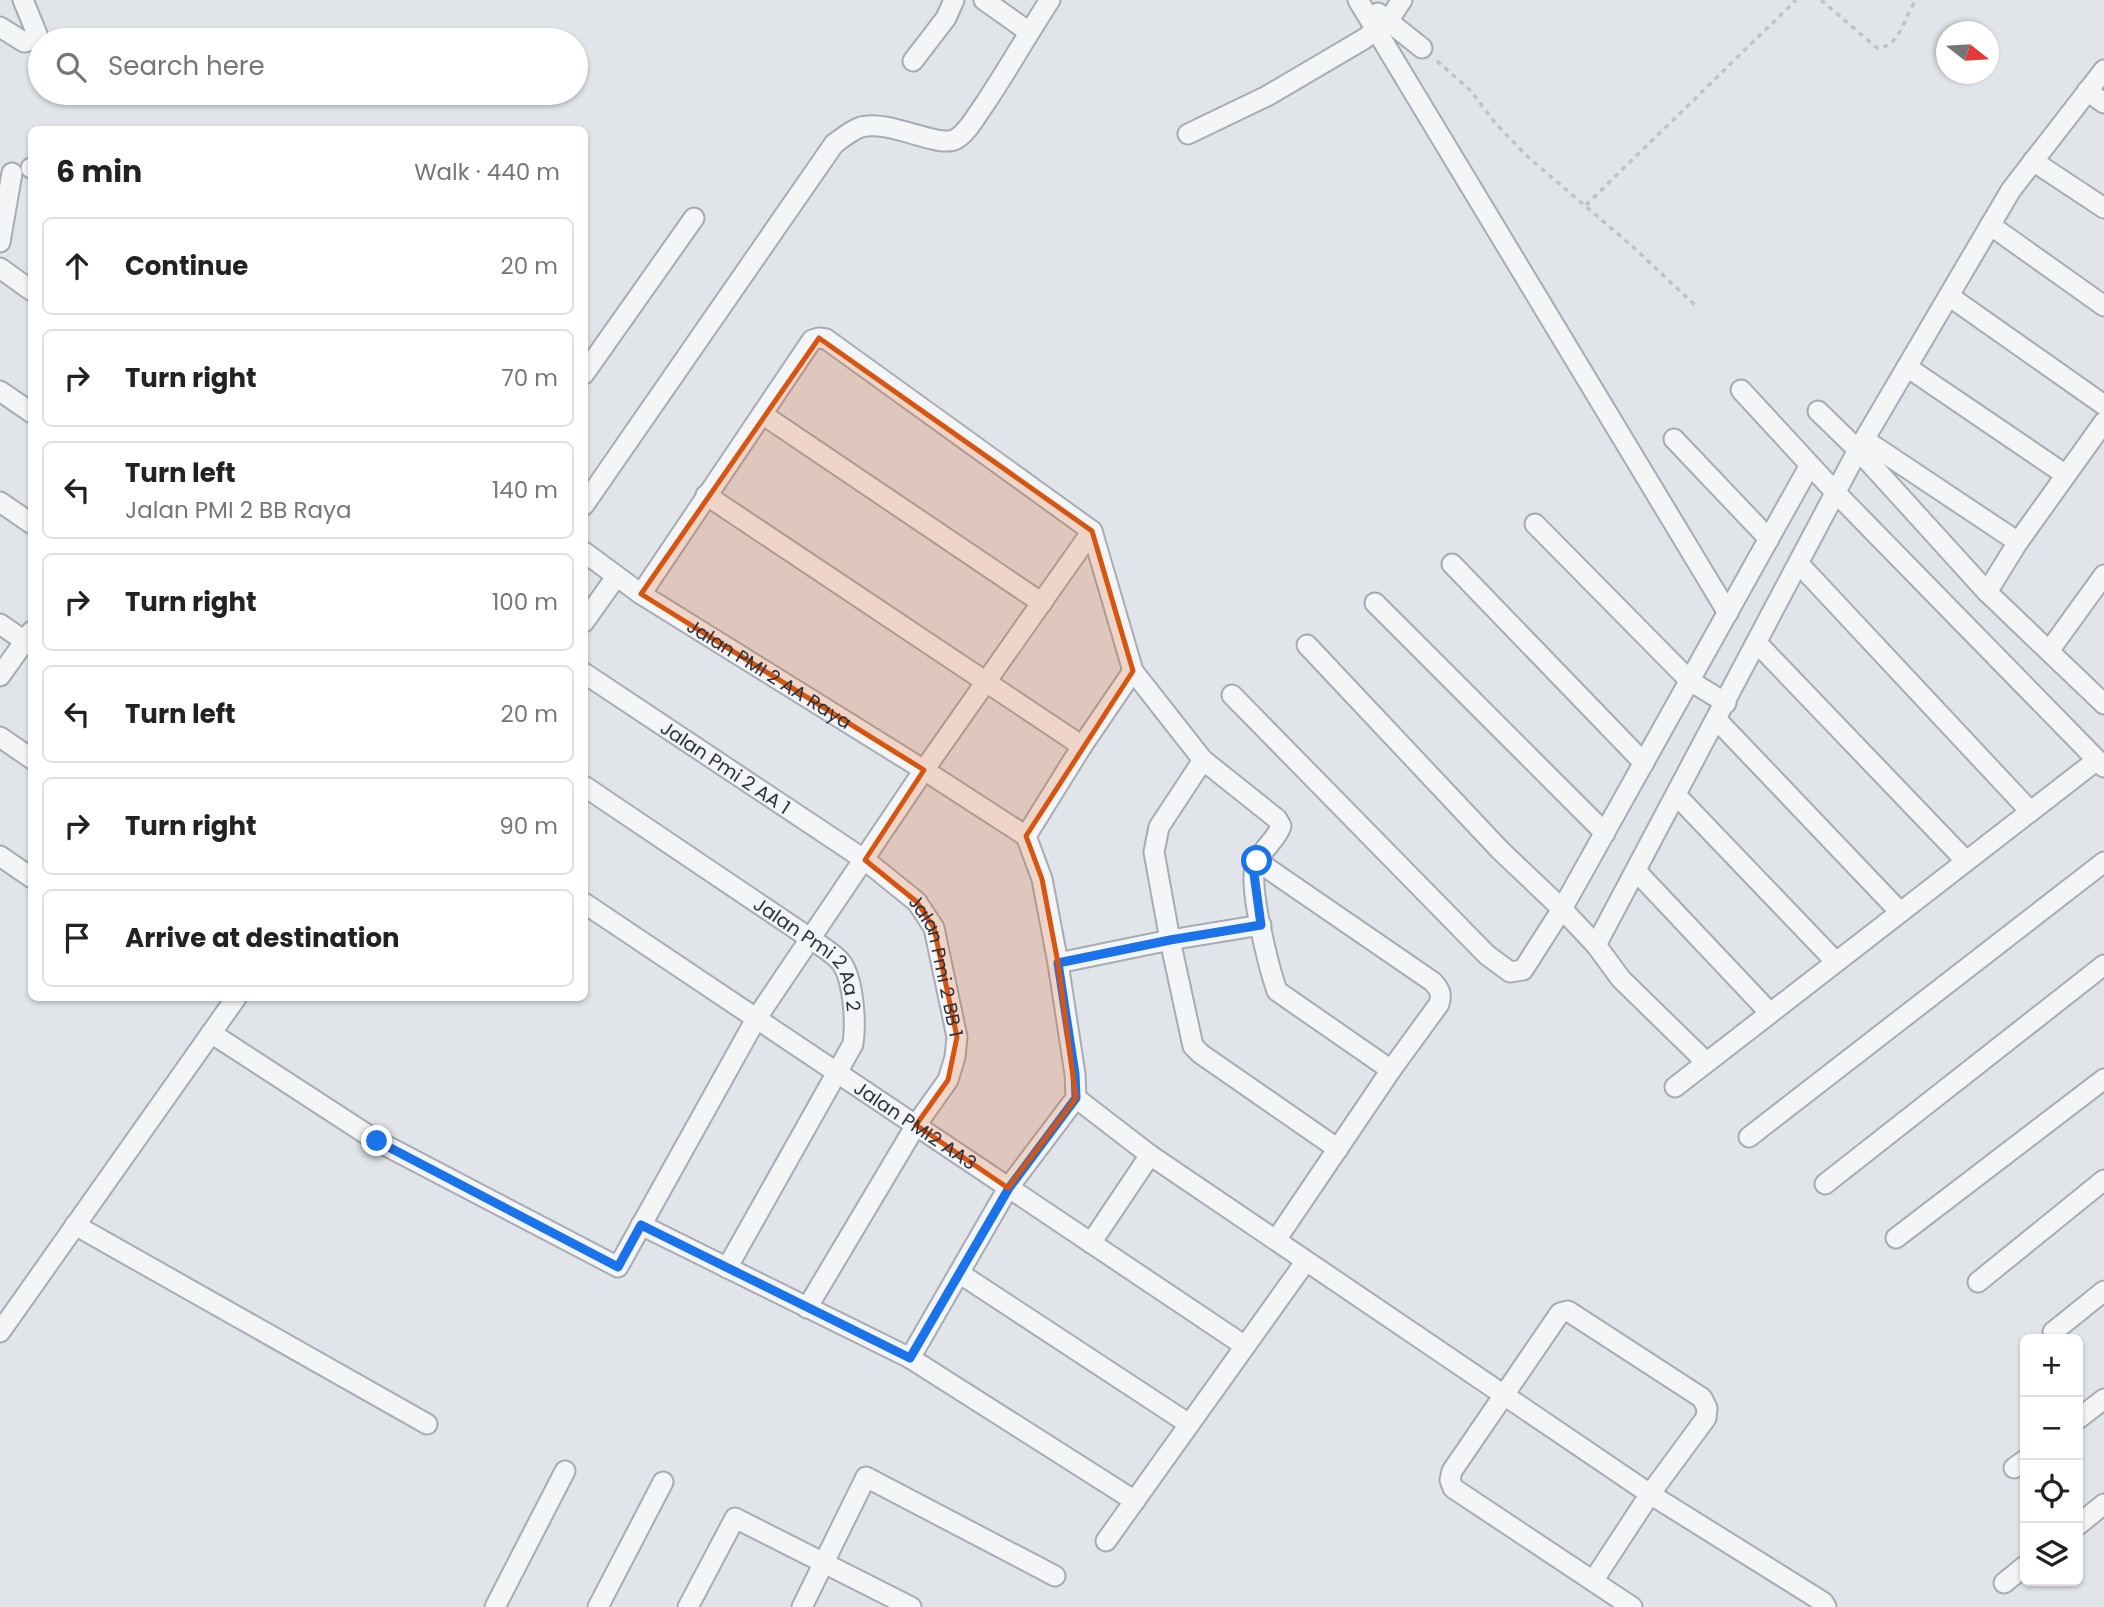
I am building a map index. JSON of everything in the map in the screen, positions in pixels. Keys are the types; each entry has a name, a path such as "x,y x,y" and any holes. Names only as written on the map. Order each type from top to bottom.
{"street":[{"path":"23,0 35,28"},
{"path":"913,61 946,18 954,0"},
{"path":"984,0 1029,32"},
{"path":"588,499 834,144 861,127 876,125 947,141 957,139 1005,75 1050,0"},
{"path":"1359,0 1422,48"},
{"path":"1359,0 1728,613"},
{"path":"1188,134 1267,96 1364,39 1388,20 1402,0"},
{"path":"0,27 24,42 28,41"},
{"path":"1596,945 1861,445 2011,190 2104,70"},
{"path":"2087,91 2104,103"},
{"path":"2033,161 2104,208"},
{"path":"0,242 21,171"},
{"path":"588,368 694,218"},
{"path":"1990,225 2104,306"},
{"path":"0,268 28,288"},
{"path":"1949,296 2104,405"},
{"path":"641,594 812,340 826,339 1092,531 1133,671 1203,760 1281,825 1279,832 1257,861 1254,874 1261,925 1278,991 1391,1070"},
{"path":"1907,367 2066,475"},
{"path":"1675,1087 2031,811 2101,763 1836,493 1741,390"},
{"path":"0,391 28,409"},
{"path":"1818,411 1861,445 2018,542"},
{"path":"762,414 1042,603"},
{"path":"1987,592 2018,542 2104,422"},
{"path":"1674,439 1769,539"},
{"path":"1861,445 1987,592 2104,704"},
{"path":"1232,695 1487,955 1510,972 1524,970 1605,834 1810,465"},
{"path":"706,495 1082,746"},
{"path":"0,502 28,521"},
{"path":"1535,524 1721,711 1900,912"},
{"path":"211,1033 377,1141 618,1267 756,1018 924,770 1092,531"},
{"name":"Jalan PMI 2 AA Raya","path":"588,555 616,578 1026,836"},
{"path":"1799,564 2031,811"},
{"path":"1452,565 1644,763"},
{"path":"2049,651 2104,575"},
{"path":"588,616 616,578"},
{"path":"1375,603 1605,834"},
{"path":"0,624 28,638"},
{"path":"0,676 28,640"},
{"path":"1757,643 1966,861"},
{"path":"1307,645 1500,850 1596,945 1621,979 1706,1062"},
{"path":"910,1358 1009,1188 1076,1098 1075,1074 1058,963 1042,878 1026,836 1133,671"},
{"name":"Jalan Pmi 2 AA 1","path":"588,676 865,860"},
{"path":"0,737 28,756"},
{"path":"1203,760 1159,827 1154,852 1193,1046 1338,1149"},
{"name":"Jalan Pmi 2 Aa 2","path":"588,789 811,939 839,960 847,973 856,1026 853,1045 727,1268"},
{"path":"1677,796 1836,962"},
{"path":"0,856 28,875"},
{"name":"Jalan Pmi 2 BB 1","path":"807,1308 916,1125 948,1080 956,1056 957,1037 934,928 917,902 865,860"},
{"path":"1257,861 1433,982 1441,996 1439,1004 1276,1240"},
{"path":"1749,1137 2104,862"},
{"path":"1637,872 1770,1013"},
{"name":"Jalan PMI2 AA3","path":"588,907 1245,1346"},
{"path":"1058,963 1261,925"},
{"path":"1825,1184 2104,965"},
{"path":"0,1332 234,1001"},
{"path":"1896,1238 2104,1079"},
{"path":"1076,1098 1150,1155 1306,1261 1650,1494 1823,1602 1826,1607"},
{"path":"1091,1243 1150,1155"},
{"path":"1978,1282 2104,1180"},
{"path":"75,1224 427,1424"},
{"path":"641,1225 910,1358 1135,1501"},
{"path":"1106,1541 1306,1261"},
{"path":"959,1273 1189,1424"},
{"path":"2053,1332 2104,1292"},
{"path":"1593,1581 1650,1494 1706,1418 1707,1408 1702,1398 1568,1311 1560,1313 1452,1471 1450,1480 1453,1488 1632,1607"},
{"path":"2083,1415 2104,1399"},
{"path":"495,1607 565,1471"},
{"path":"802,1607 866,1477 1055,1576"},
{"path":"598,1607 663,1482"},
{"path":"2080,1523 2104,1504"},
{"path":"688,1607 735,1518 911,1607"},
{"path":"2004,1583 2020,1570"}],"path":[{"path":"1586,205 1796,0"},
{"path":"1821,0 1877,48 1884,48 1894,42 1916,0"},
{"path":"1422,48 1471,91 1496,124 1528,157 1586,205 1697,307"}],"highlighted area":[{"path":"819,338 1092,531 1133,671 1026,836 1042,879 1058,963 1076,1098 1008,1188 916,1125 948,1080 957,1037 934,928 917,902 865,860 924,770 641,594"}],"route":[{"path":"377,1141 618,1267 641,1225 910,1358 1009,1188 1076,1098 1075,1074 1058,963 1261,925 1254,874 1257,861"}]}
